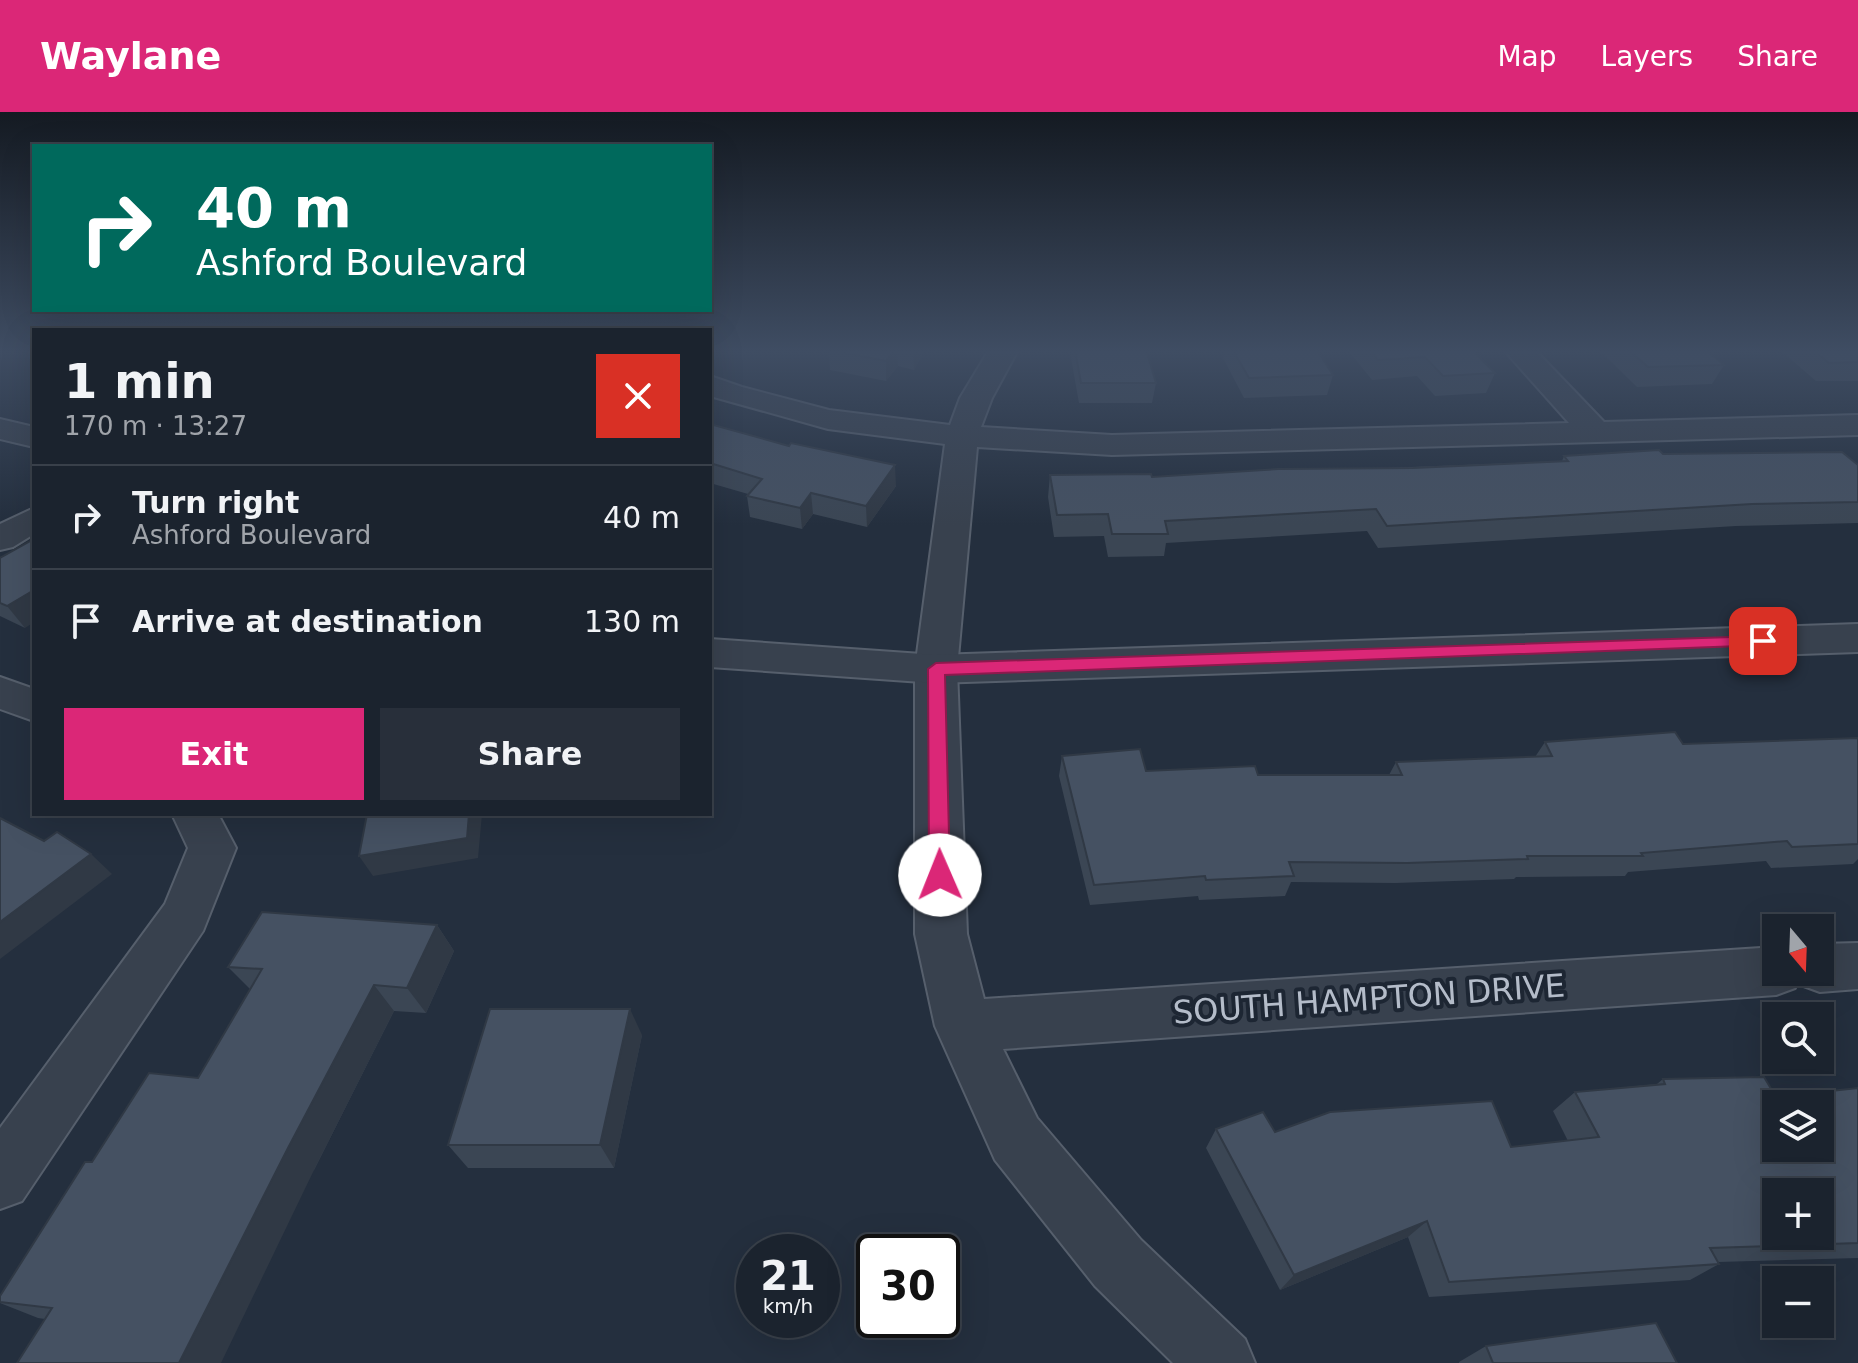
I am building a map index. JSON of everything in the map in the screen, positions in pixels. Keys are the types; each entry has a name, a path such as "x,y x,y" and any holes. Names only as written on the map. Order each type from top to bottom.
{"street":[{"path":"787,408 828,419 962,436 1112,445 1858,425"},
{"path":"972,408 962,436 936,669 941,934 963,1026 1016,1139 1118,1263 1221,1363"},
{"path":"1573,408 1595,432"},
{"path":"0,429 32,437"},
{"path":"0,539 32,520"},
{"path":"712,653 936,669 1858,638"},
{"path":"0,692 32,705"},
{"path":"0,1179 185,916 212,848 196,816"},
{"path":"1834,967 1858,966"},
{"name":"SOUTH HAMPTON DRIVE","path":"963,1026 1762,972"}],"building":[{"path":"712,425 789,446 791,443 895,465 866,506 811,493 800,508 747,496 762,479 712,464"},
{"path":"1659,450 1663,454 1842,452 1858,465 1858,502 1752,504 1387,526 1376,509 1165,521 1168,534 1112,534 1108,514 1057,515 1050,475 1151,474 1152,477 1278,469 1413,468 1568,461 1564,456"},
{"path":"32,540 32,591 7,606 0,603 0,558"},
{"path":"1675,732 1683,744 1858,738 1858,844 1792,847 1787,841 1641,853 1643,856 1527,856 1528,859 1407,863 1289,862 1294,876 1206,880 1205,876 1094,885 1062,756 1140,749 1146,771 1255,766 1258,775 1402,775 1396,762 1552,756 1545,742"},
{"path":"367,816 469,816 467,838 359,856"},
{"path":"0,818 44,841 57,832 91,854 0,922"},
{"path":"262,912 437,925 407,988 374,985 179,1363 17,1363 52,1308 0,1302 0,1296 85,1162 92,1162 149,1073 198,1078 262,969 228,967"},
{"path":"490,1009 630,1009 600,1145 448,1145"},
{"path":"1764,1077 1772,1090 1762,1090 1762,1162 1834,1162 1834,1091 1858,1088 1858,1243 1834,1244 1834,1178 1762,1178 1762,1246 1710,1248 1719,1264 1449,1282 1427,1221 1294,1275 1216,1129 1263,1112 1275,1132 1330,1112 1492,1101 1511,1147 1599,1137 1575,1092 1665,1084 1663,1079"},
{"path":"1656,1323 1677,1363 1493,1363 1486,1346"}],"route":[{"path":"940,875 936,669 1763,641"}]}
